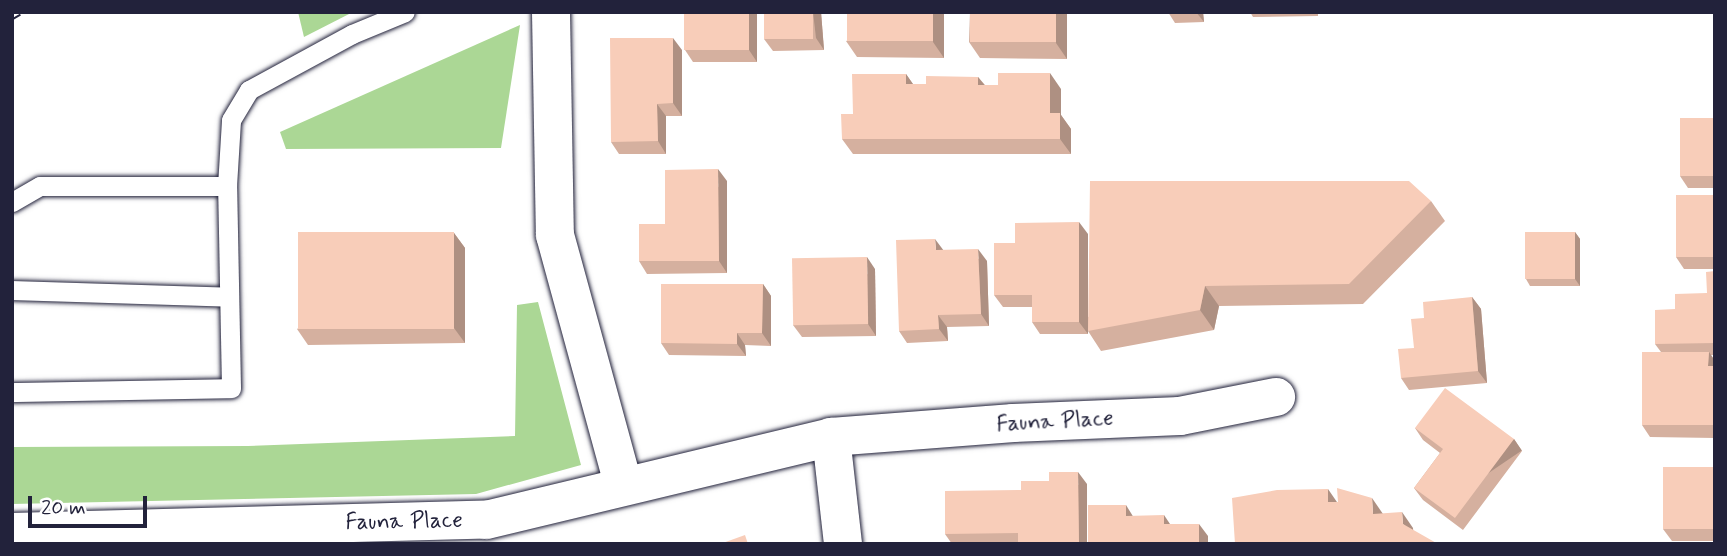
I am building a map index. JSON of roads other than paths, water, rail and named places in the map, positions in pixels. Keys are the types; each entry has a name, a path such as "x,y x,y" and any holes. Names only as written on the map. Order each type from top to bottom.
{"street":[{"path":"551,12 555,235 623,484"},
{"name":"Fauna Place","path":"12,532 486,520 623,484 831,438 1013,423 1180,416 1276,397"},
{"path":"831,438 843,544"}],"lane":[{"path":"12,392 231,388 227,186 230,120 249,90 352,34 405,12"},
{"path":"12,202 40,186 227,186"},
{"path":"12,290 229,297"}],"railway":[{"path":"12,16 19,12"}]}
